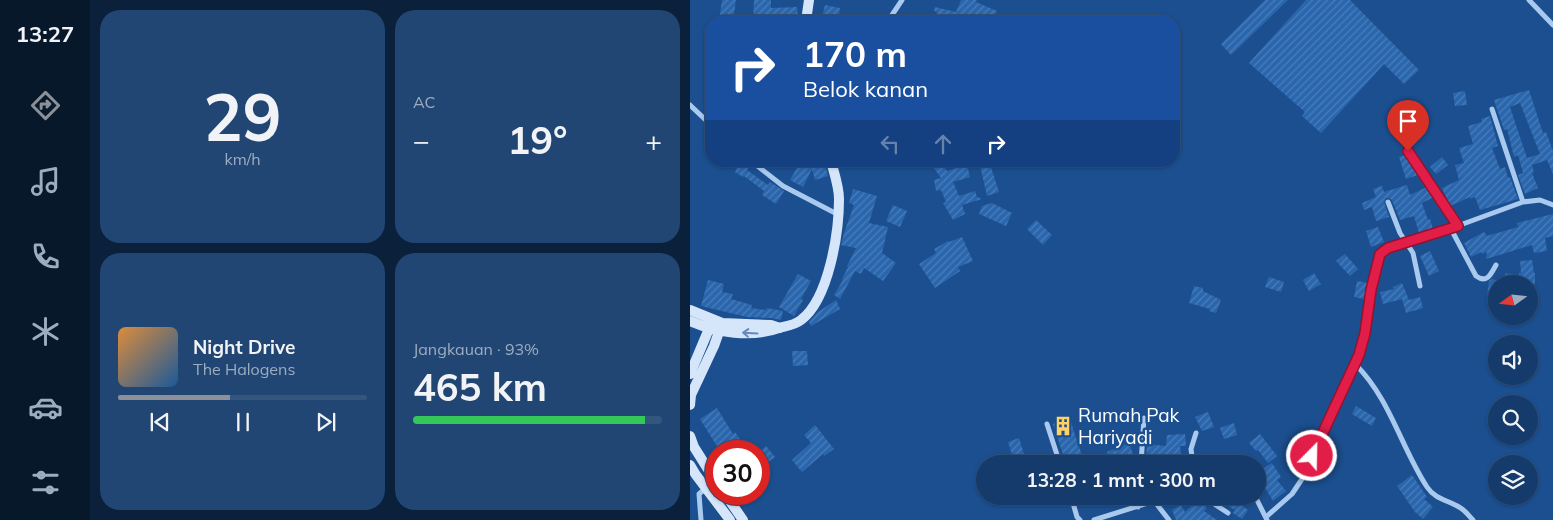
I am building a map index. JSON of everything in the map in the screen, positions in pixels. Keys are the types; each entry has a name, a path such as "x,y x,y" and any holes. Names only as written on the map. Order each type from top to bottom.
{"main road":[{"path":"807,15 809,0"},
{"path":"694,323 771,325 780,328 792,325 809,312 817,298 830,265 836,243 839,198 833,167"},
{"path":"690,310 716,325"},
{"path":"690,374 704,341 716,325"},
{"path":"690,404 691,395 714,346 716,325"},
{"path":"690,436 694,447 705,464"},
{"path":"690,464 705,486"},
{"path":"719,505 730,520"},
{"path":"733,505 743,520"}],"street":[{"path":"892,15 902,0"},
{"path":"1528,0 1553,25"},
{"path":"690,105 705,119"},
{"path":"1492,109 1523,202"},
{"path":"1408,151 1458,226"},
{"path":"759,167 783,186 838,214"},
{"path":"1260,505 1267,518 1292,494 1306,473 1329,418 1356,365 1365,333 1369,301 1380,254 1388,248 1451,229 1523,202 1540,200 1553,205"},
{"path":"1388,202 1400,233 1414,256 1420,286"},
{"path":"1451,229 1476,276 1485,279 1489,278 1496,265"},
{"path":"1356,365 1381,398 1431,493 1439,499 1461,508 1473,520"},
{"path":"1142,455 1144,418"},
{"path":"1047,424 1057,455"},
{"path":"1192,455 1191,449 1196,432"},
{"path":"702,520 699,494 705,488"},
{"path":"1073,505 1080,520"},
{"path":"1094,520 1145,505"},
{"path":"1157,505 1169,520"},
{"path":"1216,505 1228,513"}],"building":[{"path":"722,0 736,0 734,15 720,15"},
{"path":"754,0 771,0 771,8 797,7 798,15 753,15"},
{"path":"961,0 977,0 976,2 997,11 995,15 936,15 937,12 934,11 935,7 956,12"},
{"path":"1265,0 1288,0 1231,55 1221,44"},
{"path":"1306,0 1350,0 1419,70 1404,84 1384,64 1321,133 1302,116 1305,112 1249,63"},
{"path":"825,5 840,8 839,15 822,15"},
{"path":"1529,90 1543,133 1546,132 1553,151 1553,174 1547,160 1532,165 1534,173 1532,173 1538,188 1525,194 1518,175 1523,173 1518,155 1514,157 1507,129 1504,130 1494,100","holes":["1520,103 1540,154 1527,158 1510,107"]},
{"path":"1465,91 1467,105 1455,106 1453,93"},
{"path":"1490,116 1498,146 1492,148 1500,169 1505,167 1518,199 1480,210 1475,197 1470,199 1470,197 1450,206 1442,188 1459,180 1455,165 1464,163 1459,148 1473,144 1468,126 1482,122 1481,119"},
{"path":"1406,155 1418,175 1406,179 1399,157"},
{"path":"1442,157 1448,165 1436,174 1430,167"},
{"path":"738,167 749,167 747,170 768,185 770,182 784,191 776,204 762,195 764,191 744,176 735,172"},
{"path":"798,167 826,167 828,176 815,180 812,169 803,187 790,180"},
{"path":"944,167 947,171 968,167 970,177 953,182 959,196 975,191 977,197 982,199 962,205 965,214 953,220 943,203 946,202 941,190 936,191 934,180 941,178 934,168"},
{"path":"980,167 991,167 999,192 987,196"},
{"path":"1407,185 1410,195 1427,187 1434,197 1422,203 1433,229 1419,233 1414,216 1400,220 1392,200 1389,198 1386,198 1384,202 1389,217 1376,221 1372,207 1364,210 1362,203 1376,197 1373,189 1382,186 1384,192"},
{"path":"853,189 877,196 869,223 888,227 882,253 896,263 883,281 864,268 861,274 855,271 840,299 834,295 843,280 847,266 856,248 841,245 854,205 849,203"},
{"path":"992,203 1012,213 1006,226 979,214 982,206"},
{"path":"893,205 907,211 900,227 886,221"},
{"path":"1553,214 1553,236 1545,238 1547,251 1534,253 1532,245 1486,259 1487,252 1482,254 1481,252 1471,257 1464,243 1484,232 1487,236 1518,227 1517,223"},
{"path":"1036,220 1052,235 1043,245 1027,229"},
{"path":"1378,227 1384,242 1371,247 1366,231"},
{"path":"962,237 973,261 958,267 960,271 935,288 919,264 936,253 934,249 948,241"},
{"path":"1430,251 1439,271 1429,276 1420,256"},
{"path":"1345,254 1358,269 1350,276 1336,261"},
{"path":"1532,260 1535,275 1519,275 1521,273 1520,261"},
{"path":"1314,273 1321,284 1309,291 1303,280"},
{"path":"798,274 811,281 794,316 779,307"},
{"path":"1269,277 1284,282 1281,292 1265,287"},
{"path":"708,280 724,284 722,292 733,294 731,299 752,305 751,308 783,311 781,320 747,317 701,306"},
{"path":"1357,281 1368,283 1365,299 1354,297"},
{"path":"1402,283 1409,300 1420,297 1423,308 1406,313 1402,299 1383,304 1380,292 1394,289 1393,287"},
{"path":"1194,286 1203,288 1203,291 1221,300 1216,313 1209,311 1210,309 1189,303"},
{"path":"836,300 840,309 811,326 809,322 818,312"},
{"path":"792,351 807,351 808,365 793,366"},
{"path":"1356,406 1376,418 1372,426 1352,414"},
{"path":"717,408 733,434 735,432 740,440 713,440 700,419"},
{"path":"1208,412 1214,427 1202,431 1195,417"},
{"path":"1070,418 1082,455 1063,455 1053,424"},
{"path":"1234,423 1237,435 1224,439 1220,428"},
{"path":"815,425 834,449 824,456 823,454 802,472 792,460 811,443 804,435"},
{"path":"1185,434 1186,446 1180,446 1181,455 1146,455 1147,444 1166,446 1167,435"},
{"path":"1260,434 1277,456 1268,463 1266,455 1262,455 1258,450 1256,451 1249,443"},
{"path":"1019,438 1024,455 1012,455 1008,442"},
{"path":"1129,443 1133,454 1108,455 1107,452"},
{"path":"770,451 775,457 770,461"},
{"path":"1272,463 1281,477 1277,480 1286,491 1273,501 1266,489 1266,467"},
{"path":"1412,475 1427,497 1424,499 1433,507 1423,519 1415,512 1397,486"},
{"path":"1181,505 1185,512 1193,505 1204,505 1207,508 1204,511 1217,520 1176,520 1172,510"},
{"path":"1226,505 1242,505 1248,510 1242,519 1233,513 1235,510"}],"place":[{"name":"Rumah Pak Hariyadi","path":"1063,426"}],"route":[{"path":"1312,456 1356,365 1365,333 1371,290 1380,254 1388,248 1458,226 1408,151"}]}
